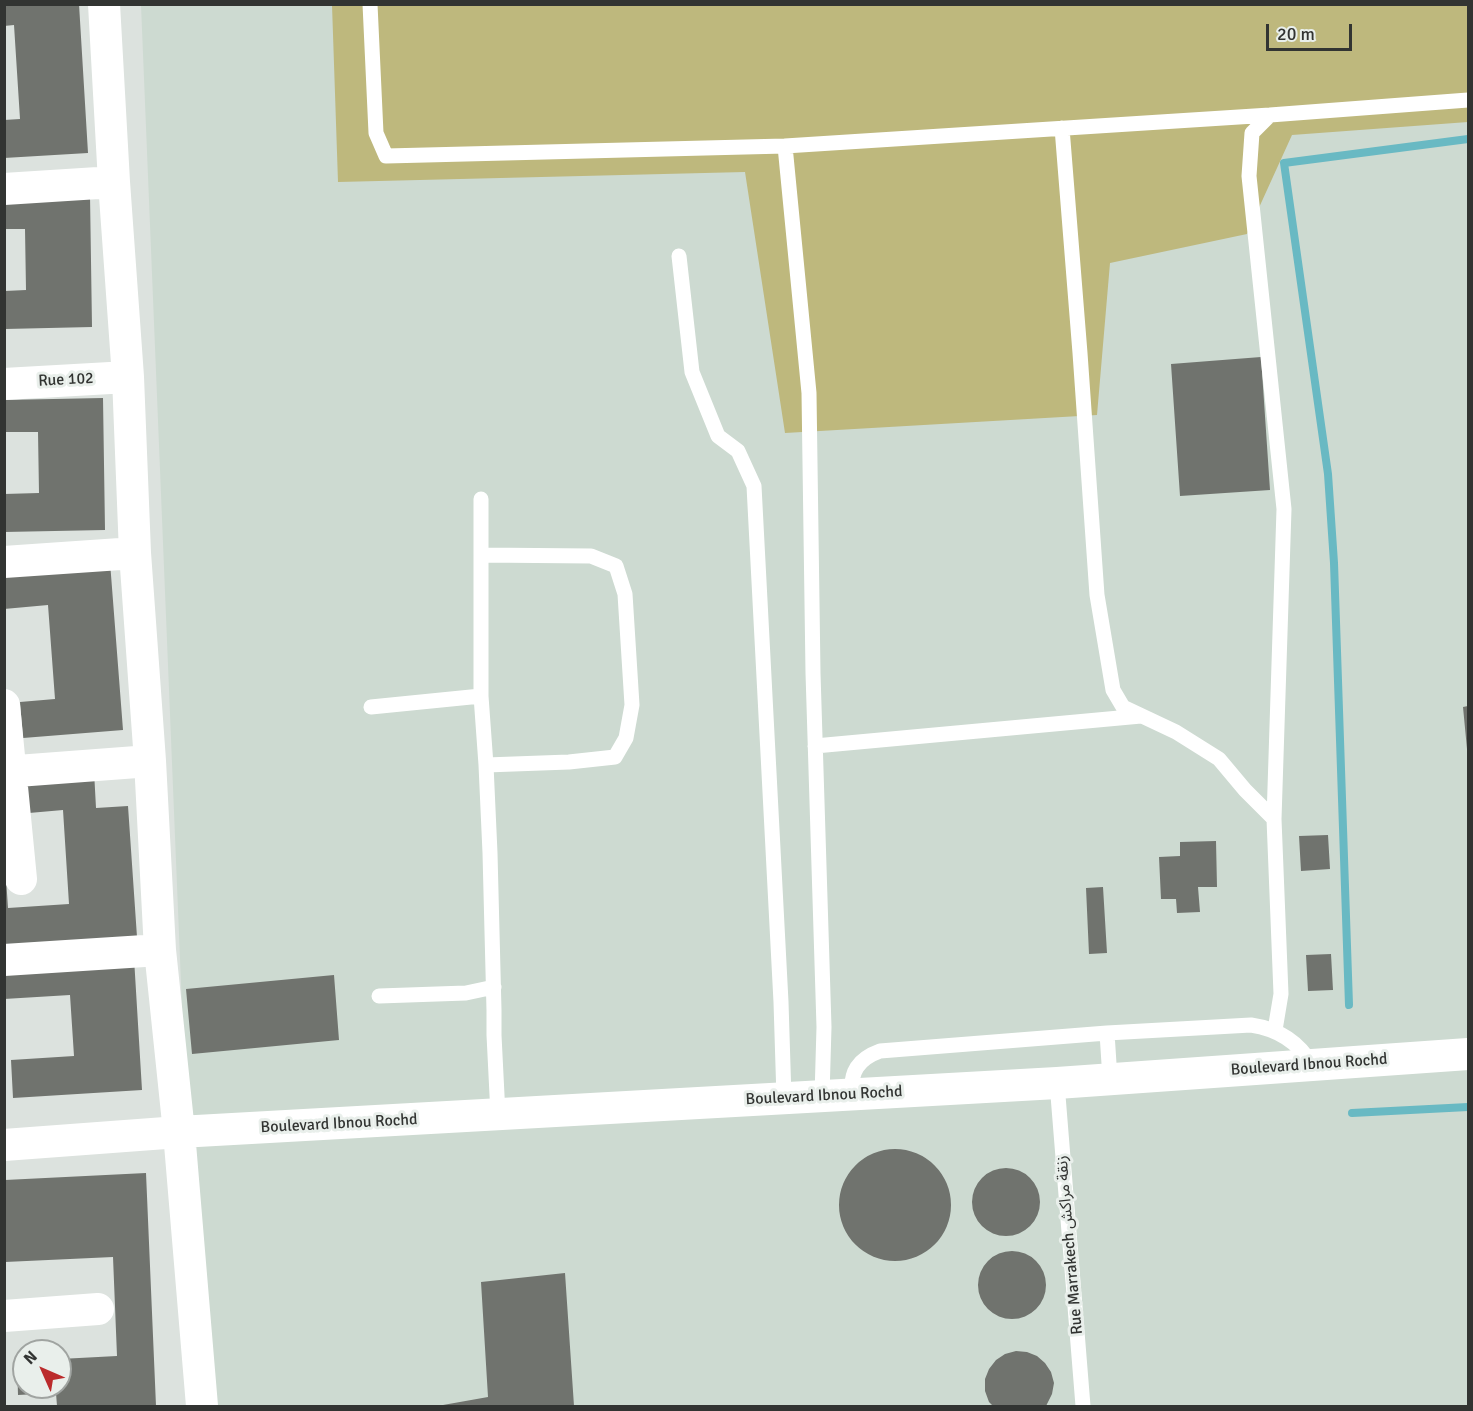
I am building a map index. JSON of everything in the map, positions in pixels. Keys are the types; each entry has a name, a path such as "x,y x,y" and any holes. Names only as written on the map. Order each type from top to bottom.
{"street":[{"path":"104,4 128,377 135,553 150,761 160,950 180,1132 202,1407"},
{"path":"4,189 114,182"},
{"name":"Rue 102","path":"4,384 128,377"},
{"path":"4,562 135,553"},
{"path":"4,705 8,772 21,879"},
{"path":"8,772 150,761"},
{"path":"4,960 160,950"},
{"name":"Boulevard Ibnou Rochd","path":"4,1145 180,1132 1057,1083 1468,1054"},
{"path":"4,1316 98,1309"}],"lane":[{"path":"370,4 376,133 386,156 785,146 1468,100"},
{"path":"1270,115 1252,132 1249,176 1284,509 1274,819 1281,994 1275,1030"},
{"path":"1062,128 1097,595 1113,690 1123,707 1176,732 1219,759 1274,819"},
{"path":"785,146 809,393 815,746 824,1027 837,1095 851,1084 857,1066 864,1059 880,1051 1107,1033 1251,1025 1275,1030 1296,1044 1312,1065"},
{"path":"679,256 692,372 718,436 738,451 754,486 784,1098"},
{"path":"481,499 481,696 486,765 498,1115"},
{"path":"481,555 591,556 616,566 625,594 632,705 626,738 615,757 569,762 486,765"},
{"path":"371,707 481,696"},
{"path":"815,746 1141,716"},
{"path":"379,996 466,993 494,987"},
{"path":"1107,1033 1110,1079"},
{"name":"Rue Marrakech زنقة مراكش","path":"1057,1083 1083,1407"}],"shaded area":[{"path":"141,5 1468,5 1468,1406 203,1406 188,1154"},
{"path":"332,5 1468,5 1468,122 1292,135 1247,234 1110,263 1097,415 785,433 745,172 338,182"}],"building":[{"path":"4,4 79,4 88,153 4,158 4,120 20,119 14,25 4,26"},
{"path":"90,195 92,327 5,329 5,291 26,290 25,229 4,229 4,197"},
{"path":"1261,357 1270,490 1180,496 1171,364"},
{"path":"103,398 105,530 4,532 4,494 39,493 38,432 4,432 4,400"},
{"path":"110,562 123,730 23,738 20,702 55,699 48,605 4,609 4,571"},
{"path":"1468,706 1468,749 1467,749 1463,707"},
{"path":"94,771 96,808 128,806 137,937 4,947 4,878 6,878 8,908 69,904 63,810 29,813 26,776"},
{"path":"1328,835 1330,869 1301,871 1299,836"},
{"path":"1216,841 1217,887 1198,887 1200,912 1177,913 1176,899 1161,899 1159,857 1180,856 1180,842"},
{"path":"1103,887 1107,953 1089,954 1086,888"},
{"path":"1331,954 1333,990 1308,991 1306,955"},
{"path":"134,958 142,1090 13,1098 11,1060 74,1056 70,995 4,999 4,967"},
{"path":"334,975 339,1040 192,1054 186,989"},
{"path":"895,1149 917,1153 935,1165 947,1183 951,1205 947,1227 935,1245 917,1257 895,1261 873,1257 855,1245 843,1227 839,1205 843,1183 855,1165 873,1153"},
{"path":"1006,1168 1019,1171 1030,1178 1037,1189 1040,1202 1037,1215 1030,1226 1019,1233 1006,1236 993,1233 982,1226 975,1215 972,1202 975,1189 982,1178 993,1171"},
{"path":"146,1173 156,1406 57,1406 56,1399 72,1399 72,1358 117,1356 113,1257 5,1262 5,1180"},
{"path":"1012,1251 1025,1254 1036,1261 1043,1272 1046,1285 1043,1298 1036,1309 1025,1316 1012,1319 999,1316 988,1309 981,1298 978,1285 981,1272 988,1261 999,1254"},
{"path":"565,1273 574,1406 443,1406 488,1397 481,1282"},
{"path":"1016,1351 1037,1356 1051,1372 1054,1383 1046,1406 993,1406 989,1402 985,1391 985,1379 989,1369 1005,1354"}],"waterway":[{"path":"1349,1005 1334,563 1328,474 1284,163 1468,139"},
{"path":"1352,1113 1468,1107"}]}
